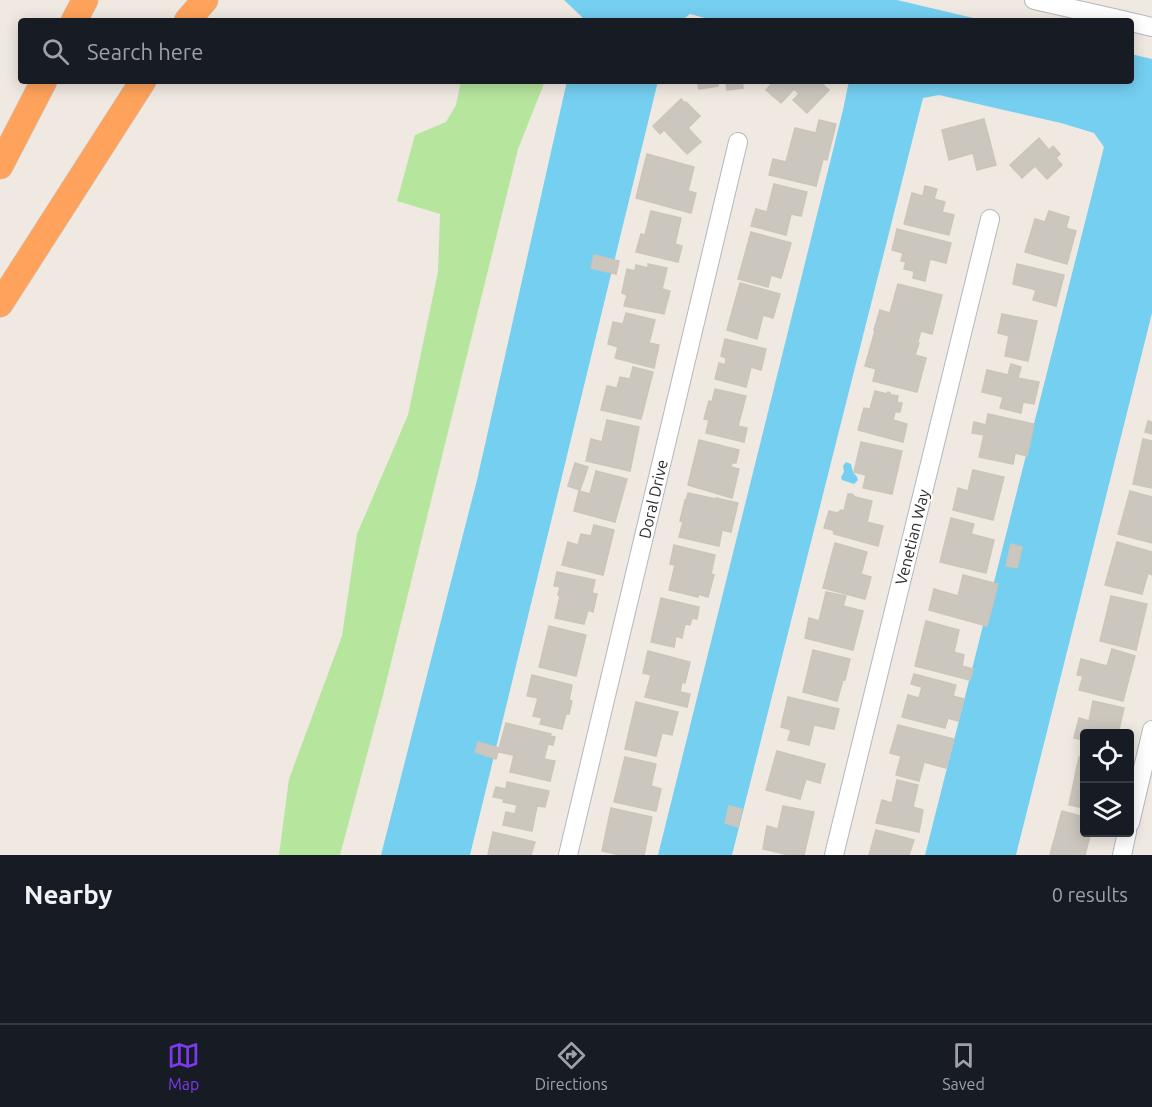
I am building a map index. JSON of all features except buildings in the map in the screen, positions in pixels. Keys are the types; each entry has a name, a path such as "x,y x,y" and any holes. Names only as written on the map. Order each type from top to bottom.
{"highway":[{"path":"76,18 85,0"},
{"path":"190,18 205,0"},
{"path":"0,166 42,84"},
{"path":"0,304 141,84"}],"street":[{"path":"1041,0 1116,18"},
{"path":"1134,22 1152,27"},
{"name":"Doral Drive","path":"568,855 738,142"},
{"name":"Venetian Way","path":"834,855 990,219"},
{"path":"1134,806 1152,730"},
{"path":"1122,855 1126,837"}],"green space":[{"path":"460,84 544,84 518,149 383,695 340,855 279,855 289,779 342,636 357,534 408,415 438,272 440,214 397,201 415,135 446,122 456,105"}],"water":[{"path":"564,0 897,0 973,18 705,18 690,14 685,18 582,17"},
{"path":"1134,55 1152,59 1152,313 1016,855 925,855 1104,147 1094,133 1061,123 939,95 923,98 732,855 658,855 848,84 1134,84"},
{"path":"566,84 657,84 470,855 381,855 477,480"},
{"path":"846,462 851,464 857,477 858,480 854,484 842,480 843,466"}]}
